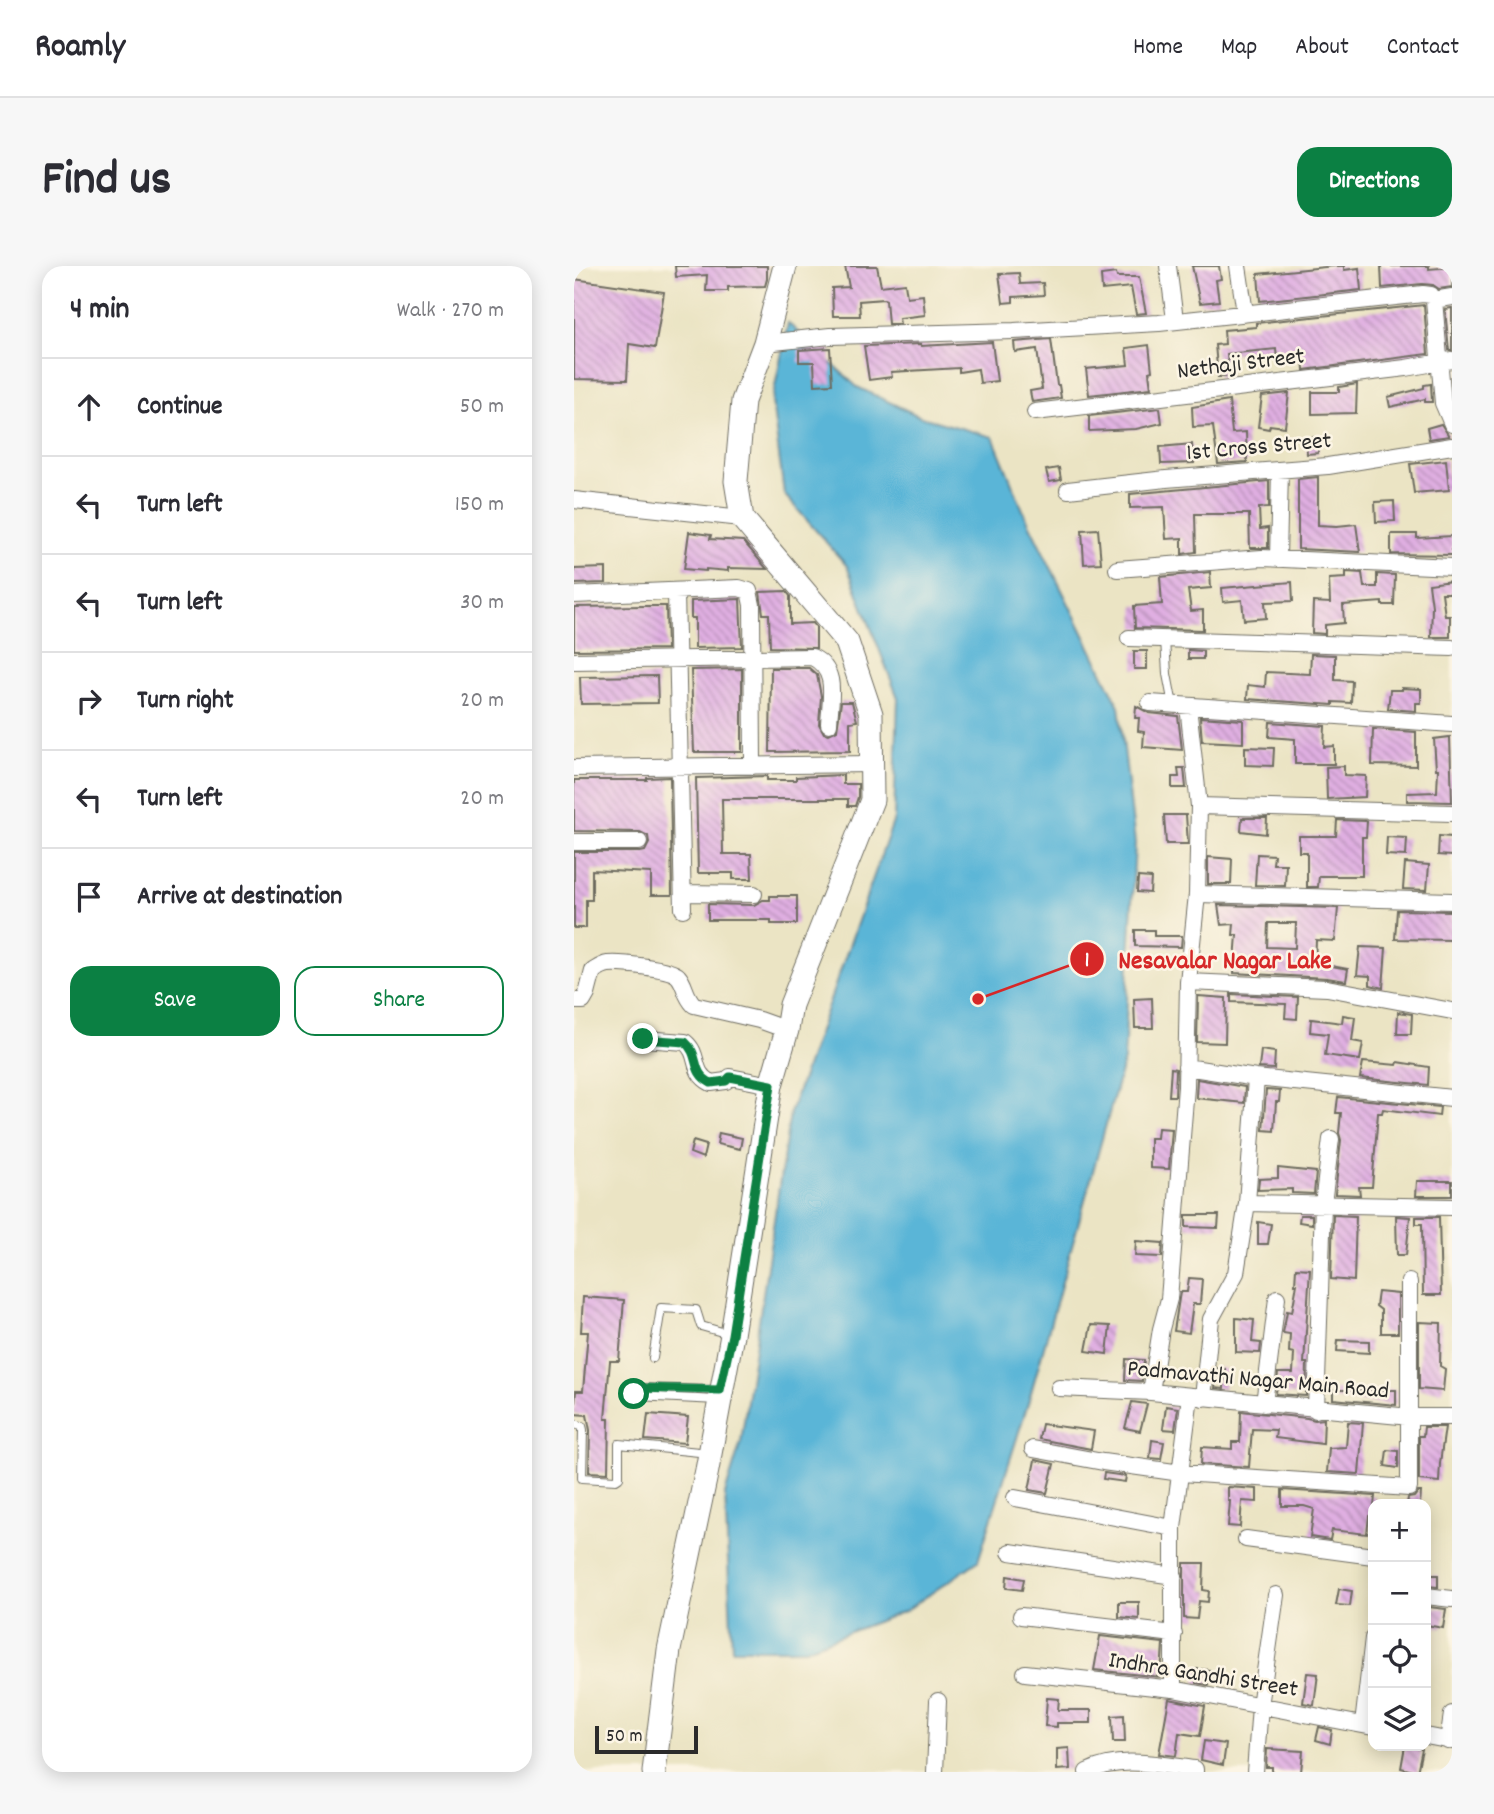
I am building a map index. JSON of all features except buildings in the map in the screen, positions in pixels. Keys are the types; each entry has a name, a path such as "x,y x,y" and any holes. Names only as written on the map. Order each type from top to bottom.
{"street":[{"path":"654,1772 669,1650 732,1335 771,1085 787,1030 791,1004 872,800 871,714 847,642 742,518 736,481 743,401 765,343 785,266"},
{"path":"1168,266 1175,320"},
{"path":"1238,266 1245,313"},
{"path":"765,343 830,336 1014,331 1175,320 1423,294 1431,295 1434,300 1445,361 1443,403 1452,424"},
{"path":"1434,300 1452,297"},
{"name":"Nethaji Street","path":"1035,412 1445,361"},
{"name":"1st Cross Street","path":"1068,490 1328,466 1452,446"},
{"path":"1278,559 1280,470"},
{"path":"574,500 742,518"},
{"path":"1117,569 1278,559 1452,567"},
{"path":"574,595 739,588 749,591 752,605 753,766"},
{"path":"676,592 683,901 754,894"},
{"path":"1129,638 1452,648"},
{"path":"574,661 812,657 822,662 830,673 829,724"},
{"path":"1150,703 1452,724"},
{"path":"1152,1392 1161,1329 1169,1299 1186,1067 1188,982 1197,894 1199,806 1180,706"},
{"path":"574,768 872,764"},
{"path":"1199,806 1452,813"},
{"path":"574,842 639,842"},
{"path":"1197,894 1452,901"},
{"path":"574,1001 583,1001 593,971 601,966 611,964 645,967 676,973 687,998 694,1005 759,1020 787,1030"},
{"path":"1188,982 1327,988 1452,1010"},
{"path":"643,1039 685,1042 695,1054 699,1074 711,1083 726,1081 730,1077 771,1085"},
{"path":"1186,1067 1256,1078 1452,1098"},
{"path":"1173,1689 1173,1528 1211,1319 1236,1273 1247,1203 1256,1078"},
{"path":"1316,1410 1322,1204 1331,1139"},
{"path":"1247,1203 1452,1208"},
{"path":"1033,1449 1181,1473 1409,1488 1409,1282"},
{"path":"1264,1404 1277,1298"},
{"name":"Padmavathi Nagar Main Road","path":"1059,1388 1152,1392 1410,1417 1452,1417"},
{"path":"1382,1499 1383,1486"},
{"path":"1015,1498 1173,1528"},
{"path":"1246,1539 1368,1555"},
{"path":"1010,1552 1174,1576"},
{"path":"1255,1772 1260,1706 1276,1595"},
{"path":"1431,1597 1452,1599"},
{"path":"1021,1616 1174,1634"},
{"name":"Indhra Gandhi Street","path":"1025,1673 1173,1689 1368,1726"},
{"path":"935,1772 938,1702"},
{"path":"1431,1737 1450,1741 1452,1714"},
{"path":"1087,1772 1105,1764 1125,1761 1195,1769 1195,1772"}],"lane":[{"path":"1165,639 1167,674 1180,706"},
{"path":"653,1359 661,1308 696,1310 701,1326 732,1335"},
{"path":"636,1388 719,1395 636,1396 633,1390 636,1388"},
{"path":"574,1424 582,1426 583,1430 582,1478 619,1478 619,1444 709,1453"}],"water":[{"path":"788,323 857,387 921,417 993,437 1025,515 1119,706 1135,843 1124,1060 1029,1400 978,1561 905,1611 805,1649 732,1649 725,1494 741,1442 790,1113 894,819 898,698 847,566 784,494 772,401"}],"place":[{"name":"Nesavalar Nagar Lake","path":"978,999"}],"route":[{"path":"634,1394 633,1390 636,1388 720,1390 732,1335 771,1085 730,1077 726,1081 711,1083 699,1074 695,1054 685,1042 643,1039"}]}
